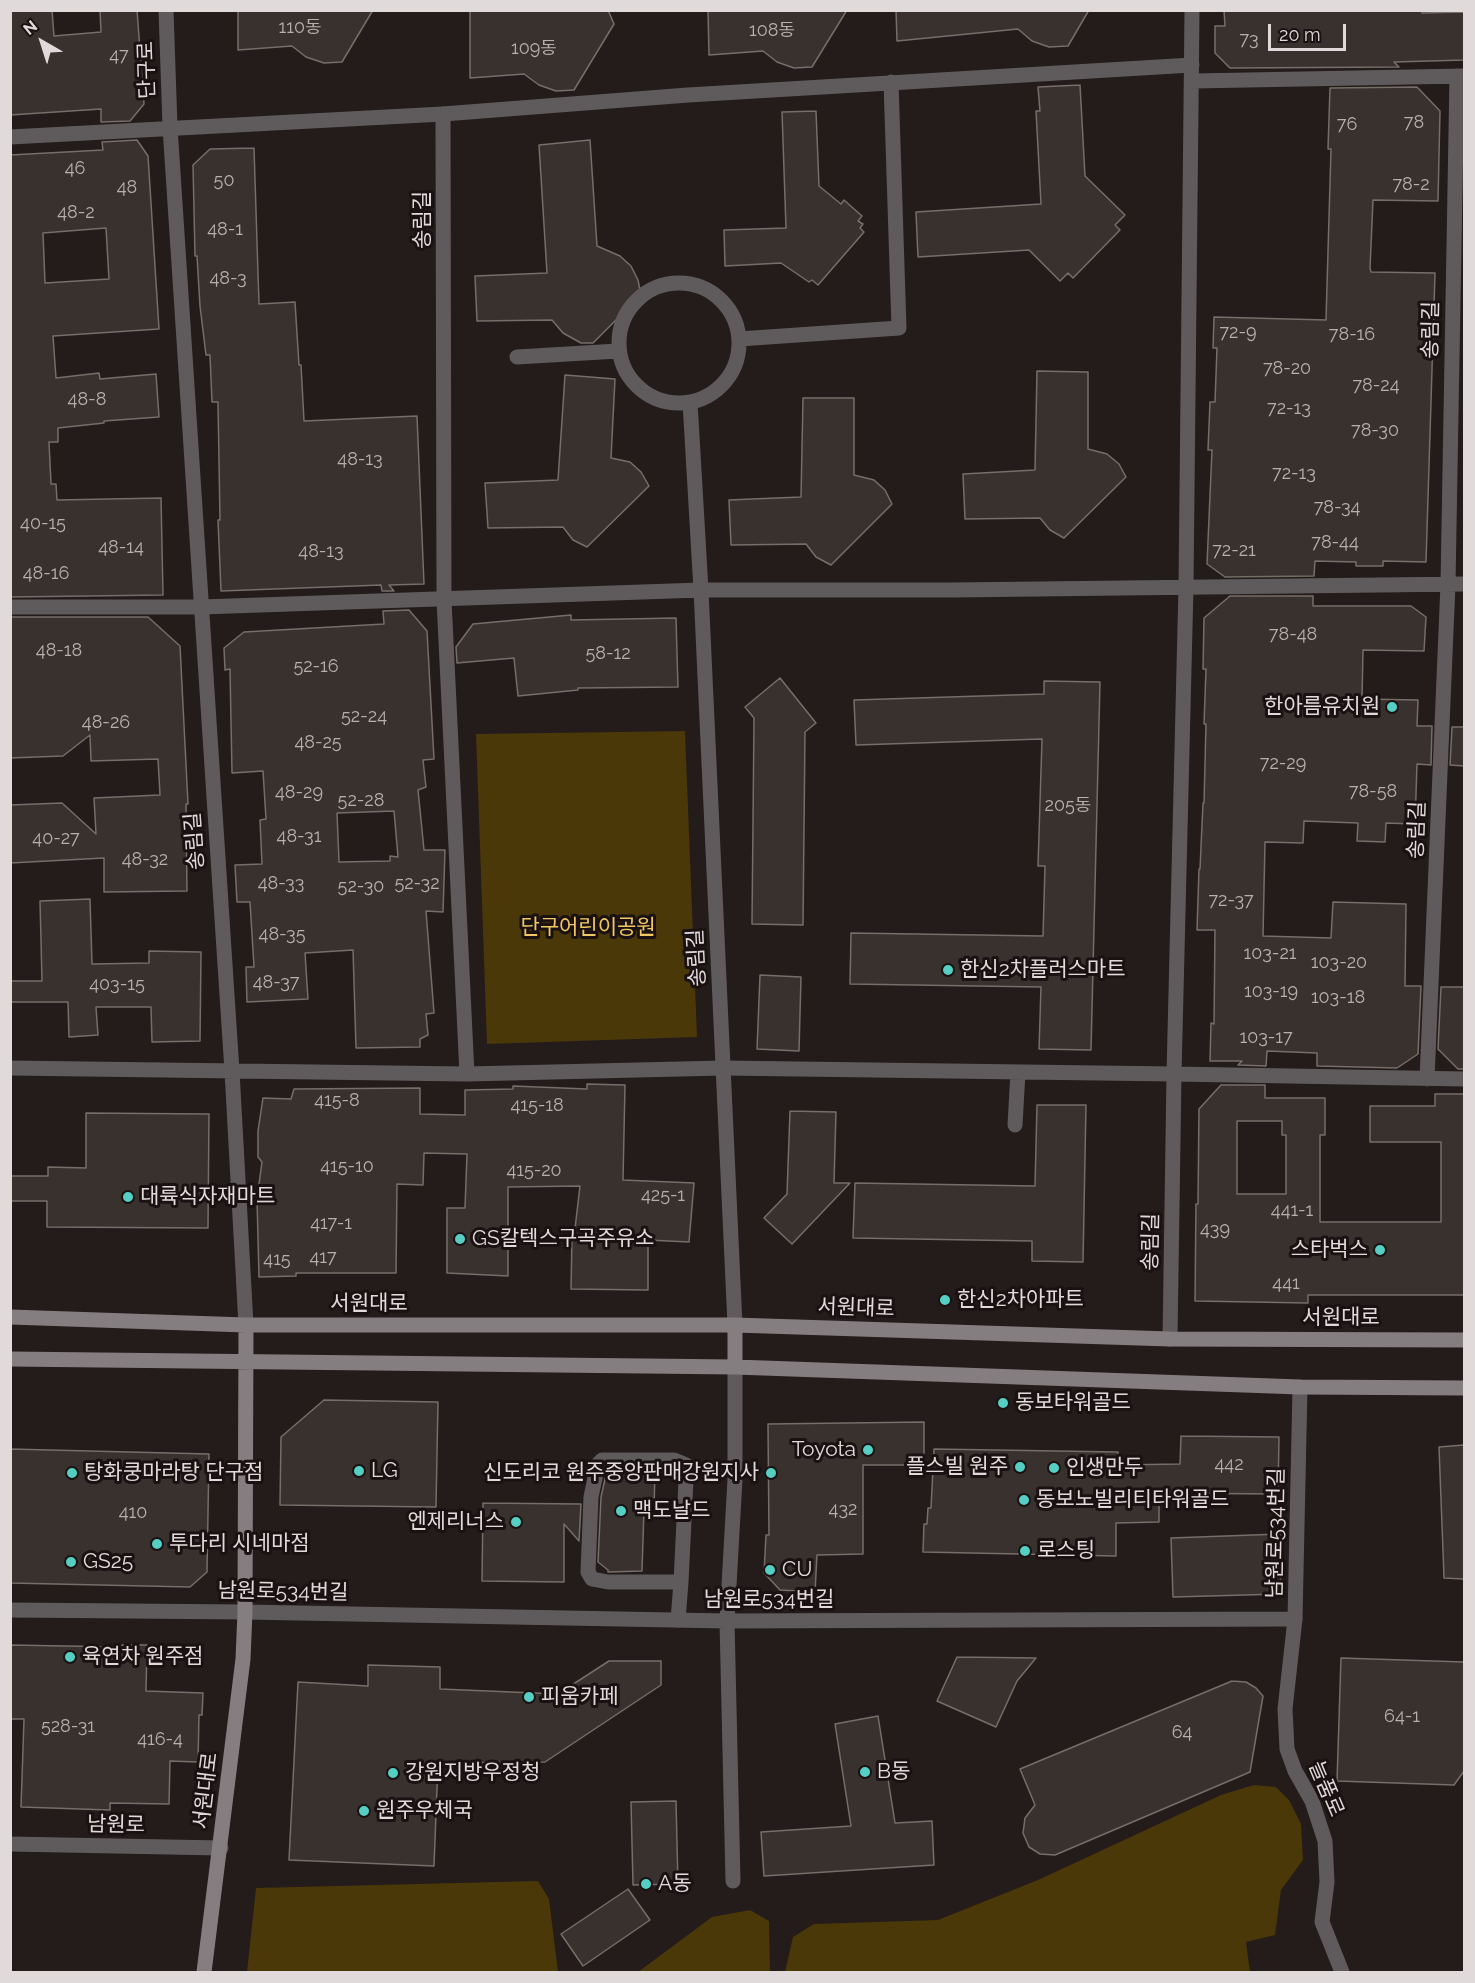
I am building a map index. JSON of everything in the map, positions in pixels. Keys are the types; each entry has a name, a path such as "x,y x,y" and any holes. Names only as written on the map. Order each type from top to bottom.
{"street":[{"name":"단구로","path":"166,10 170,127"},
{"name":"송림길","path":"1170,1339 1186,587 1192,10"},
{"path":"10,137 443,114 688,95 1192,65"},
{"name":"송림길","path":"1193,81 1460,76 1448,584 1427,1079"},
{"path":"739,339 899,328 891,82"},
{"name":"송림길","path":"443,114 444,600 467,1074"},
{"name":"송림길","path":"170,127 231,1071"},
{"path":"679,282 698,285 715,294 728,308 737,325 739,339 736,363 726,380 712,393 690,402 676,404 655,399 638,388 625,372 618,351 619,330 627,311 641,295 660,285 679,282"},
{"path":"517,357 618,351"},
{"name":"송림길","path":"690,402 701,590 735,1325"},
{"path":"10,607 201,607 701,590 872,591 1464,584"},
{"path":"10,1068 467,1074 723,1068 1464,1079"},
{"path":"231,1071 246,1325"},
{"path":"1015,1125 1018,1072"},
{"name":"서원대로","path":"10,1317 246,1325 735,1325 1170,1339 1464,1340"},
{"name":"서원대로","path":"204,1972 243,1659 246,1325"},
{"path":"733,1881 727,1621 735,1479 735,1325"},
{"path":"10,1359 735,1367 1300,1387 1464,1388"},
{"name":"남원로534번길","path":"10,1610 727,1621 1295,1619 1300,1387"},
{"path":"678,1620 681,1582 686,1465 674,1460 602,1460 598,1464 591,1497 588,1572 592,1579 681,1582"},
{"name":"늘품로","path":"1295,1619 1285,1709 1287,1749 1295,1771 1312,1801 1325,1842 1327,1881 1322,1922 1342,1972"},
{"name":"남원로","path":"10,1844 221,1848"}],"green space":[{"name":"단구어린이공원","path":"685,731 697,1037 487,1044 476,734"},
{"path":"1254,1785 1276,1787 1289,1800 1301,1824 1303,1860 1281,1890 1275,1935 1246,1942 1250,1972 785,1972 793,1937 814,1924 938,1920 1038,1880 1221,1795"},
{"path":"538,1881 549,1899 558,1972 247,1972 256,1888"},
{"path":"750,1910 769,1921 770,1972 638,1972 712,1917"}],"building":[{"path":"10,10 52,10 54,36 101,32 100,10 137,10 144,104 130,121 101,122 101,109 10,115"},
{"path":"238,10 373,10 342,62 324,63 306,57 292,46 238,50"},
{"path":"470,10 608,10 614,24 574,90 556,91 539,85 524,74 470,78"},
{"path":"708,10 847,10 812,67 794,68 777,62 763,51 709,55"},
{"path":"896,10 1089,10 1068,46 1049,47 1032,41 1018,29 897,41"},
{"path":"1224,10 1464,12 1464,60 1394,62 1399,67 1230,68 1215,53 1215,26 1225,26"},
{"path":"1080,85 1085,176 1125,215 1115,225 1120,230 1073,278 1068,273 1060,281 1029,250 918,257 916,212 1041,204 1036,111 1040,111 1038,87"},
{"path":"1417,87 1440,111 1438,201 1373,200 1370,268 1371,272 1435,273 1426,562 1383,561 1383,566 1356,566 1356,562 1315,561 1314,576 1225,577 1207,564 1212,450 1208,450 1210,402 1215,402 1217,348 1213,348 1214,317 1326,320 1331,149 1328,149 1330,88"},
{"path":"816,111 819,186 841,204 844,200 862,216 858,221 863,224 860,228 864,232 818,285 812,280 809,282 781,263 725,266 724,230 786,228 782,112"},
{"path":"137,140 148,156 159,329 53,336 56,378 99,373 100,379 156,374 159,417 104,421 104,423 58,428 58,442 49,442 51,484 56,484 57,500 161,498 163,595 10,597 10,155 103,150 102,142","holes":["106,228 109,279 45,283 43,233"]},
{"path":"590,140 597,246 620,256 631,266 638,280 641,295 593,343 581,343 563,333 552,320 477,321 475,276 547,273 539,145"},
{"path":"254,148 259,304 295,302 304,421 417,416 424,584 389,585 394,591 382,591 381,585 221,591 218,520 220,520 218,402 212,402 210,355 206,355 200,306 197,256 195,256 193,165 210,149"},
{"path":"1037,371 1088,372 1088,449 1107,454 1119,464 1126,477 1064,538 1050,530 1040,518 965,519 963,474 1035,470"},
{"path":"565,375 615,379 611,458 630,462 641,472 649,486 587,547 573,540 563,527 488,528 485,483 558,480"},
{"path":"803,398 854,398 854,475 874,480 885,490 892,504 831,565 816,557 806,544 731,545 729,500 801,497"},
{"path":"1230,596 1313,596 1313,606 1411,606 1426,617 1424,651 1363,650 1362,699 1418,700 1417,726 1432,726 1431,765 1417,764 1415,824 1386,823 1385,842 1357,841 1358,823 1304,821 1303,843 1265,842 1263,936 1331,938 1333,902 1406,904 1405,986 1421,986 1418,1054 1397,1068 1317,1066 1317,1053 1267,1051 1266,1066 1238,1065 1242,1061 1210,1061 1211,1023 1214,1024 1215,930 1197,930 1206,724 1204,724 1206,669 1203,669 1204,618"},
{"path":"409,610 427,631 434,759 423,760 426,787 418,790 424,850 445,850 443,912 426,911 434,1013 426,1014 428,1035 420,1039 420,1047 356,1048 353,950 305,953 308,999 247,1002 246,967 254,967 250,902 237,902 235,865 262,864 260,820 266,819 263,771 232,773 230,669 225,670 224,648 244,632 384,624 383,611","holes":["394,811 398,857 390,856 390,861 339,862 337,813"]},
{"path":"571,615 571,620 676,618 678,687 578,688 578,690 518,696 514,658 457,663 456,647 473,624"},
{"path":"10,617 148,617 180,646 188,804 186,804 187,891 104,892 104,858 10,863 10,805 62,803 96,834 94,798 160,795 158,759 91,761 90,735 63,756 10,758"},
{"path":"780,678 816,723 805,732 803,925 752,924 754,718 745,707"},
{"path":"1044,681 1100,682 1091,1050 1039,1049 1041,987 850,984 851,933 1043,936 1045,866 1038,866 1042,739 856,745 854,700 1044,694"},
{"path":"1452,727 1464,727 1464,766 1450,765"},
{"path":"90,899 92,964 149,963 149,951 201,952 200,1041 152,1042 151,1007 96,1007 98,1035 69,1037 68,1002 10,1002 10,981 42,981 40,901"},
{"path":"760,975 801,977 799,1051 757,1049"},
{"path":"1441,987 1464,987 1464,1069 1458,1069 1438,1049"},
{"path":"587,1084 625,1085 623,1180 694,1183 689,1242 648,1240 648,1290 571,1289 572,1237 574,1237 580,1186 508,1187 508,1276 447,1273 447,1208 465,1208 467,1154 424,1153 423,1185 397,1184 396,1273 296,1273 296,1276 259,1277 257,1199 262,1162 258,1157 258,1131 263,1098 291,1099 294,1089 420,1088 420,1114 465,1115 465,1090 513,1089 513,1086 587,1089"},
{"path":"1221,1085 1265,1085 1265,1098 1325,1098 1325,1135 1320,1135 1320,1222 1441,1222 1441,1142 1370,1142 1370,1106 1435,1106 1435,1094 1464,1094 1464,1295 1308,1295 1308,1303 1195,1301 1199,1109","holes":["1237,1121 1282,1121 1282,1135 1286,1135 1286,1194 1237,1194"]},
{"path":"1037,1105 1086,1105 1083,1262 1032,1261 1032,1241 853,1238 855,1183 1035,1186"},
{"path":"790,1111 836,1112 834,1183 850,1183 792,1244 764,1218 787,1194"},
{"name":"대륙식자재마트","path":"86,1113 209,1114 208,1228 47,1227 47,1201 10,1201 10,1176 48,1176 48,1167 86,1168"},
{"name":"LG","path":"324,1400 438,1402 436,1507 280,1505 281,1437"},
{"path":"924,1422 924,1465 863,1465 863,1554 817,1555 815,1592 780,1590 764,1573 766,1535 769,1535 768,1424"},
{"name":"동보노빌리티타워골드","path":"1181,1436 1279,1437 1278,1494 1159,1493 1159,1522 1116,1523 1116,1556 923,1552 924,1524 927,1524 928,1508 931,1508 934,1449 1118,1452 1118,1465 1180,1464"},
{"path":"1464,1445 1464,1579 1444,1578 1439,1447"},
{"path":"10,1449 209,1454 207,1572 190,1587 10,1583"},
{"path":"607,1470 655,1471 654,1509 644,1509 642,1571 608,1572 598,1562 601,1497"},
{"path":"483,1503 581,1504 579,1541 564,1524 564,1582 482,1581"},
{"path":"1280,1534 1281,1594 1173,1597 1171,1538"},
{"path":"10,1645 122,1647 122,1645 147,1645 146,1691 203,1693 202,1715 199,1715 198,1762 170,1761 169,1804 110,1803 110,1810 21,1807 24,1719 10,1719"},
{"path":"957,1657 1036,1658 1017,1681 996,1727 937,1701"},
{"path":"1341,1658 1464,1662 1464,1771 1454,1785 1337,1781"},
{"name":"원주우체국","path":"609,1661 661,1661 661,1685 545,1762 438,1763 434,1866 289,1860 298,1682 368,1686 368,1665 440,1667 440,1689 558,1694"},
{"path":"1232,1681 1246,1682 1263,1696 1250,1772 1055,1855 1040,1854 1029,1847 1023,1833 1025,1818 1035,1805 1020,1769"},
{"name":"B동","path":"878,1716 895,1823 932,1821 934,1865 764,1876 761,1832 851,1826 835,1724"},
{"path":"676,1801 678,1884 633,1885 631,1802"},
{"path":"628,1889 650,1920 583,1966 561,1934"}],"place":[{"name":"한아름유치원","path":"1392,707"},
{"name":"한신2차플러스마트","path":"948,970"},
{"name":"대륙식자재마트","path":"128,1197"},
{"name":"GS칼텍스구곡주유소","path":"460,1239"},
{"name":"스타벅스","path":"1380,1250"},
{"name":"한신2차아파트","path":"945,1300"},
{"name":"동보타워골드","path":"1003,1403"},
{"name":"Toyota","path":"868,1450"},
{"name":"플스빌 원주","path":"1020,1467"},
{"name":"인생만두","path":"1054,1468"},
{"name":"LG","path":"359,1471"},
{"name":"탕화쿵마라탕 단구점","path":"72,1473"},
{"name":"신도리코 원주중앙판매강원지사","path":"771,1473"},
{"name":"동보노빌리티타워골드","path":"1024,1500"},
{"name":"맥도날드","path":"621,1511"},
{"name":"엔제리너스","path":"516,1522"},
{"name":"투다리 시네마점","path":"157,1544"},
{"name":"로스팅","path":"1025,1551"},
{"name":"GS25","path":"71,1562"},
{"name":"CU","path":"770,1570"},
{"name":"육연차 원주점","path":"70,1657"},
{"name":"피움카페","path":"529,1697"},
{"name":"B동","path":"865,1772"},
{"name":"강원지방우정청","path":"393,1773"},
{"name":"원주우체국","path":"364,1811"},
{"name":"A동","path":"646,1884"}]}
